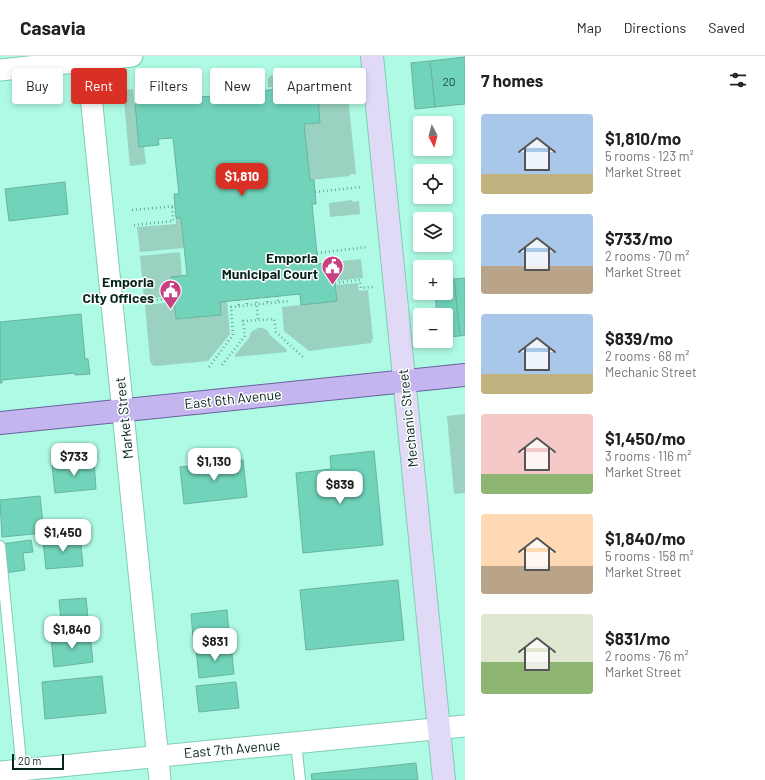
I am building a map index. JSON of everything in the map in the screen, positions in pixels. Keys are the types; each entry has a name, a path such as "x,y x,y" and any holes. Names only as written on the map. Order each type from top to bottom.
{"main road":[{"name":"East 6th Avenue","path":"0,423 465,375"}],"street":[{"path":"0,70 87,58 132,56"},
{"name":"Mechanic Street","path":"372,56 444,780"},
{"name":"Market Street","path":"87,58 160,780"},
{"name":"East 7th Avenue","path":"0,772 23,775 158,756 465,726"}],"lane":[{"path":"0,546 23,775"},
{"path":"296,743 300,780"}],"path":[{"path":"315,192 362,187"},
{"path":"132,210 173,206 173,221 134,225"},
{"path":"317,252 368,247"},
{"path":"335,283 360,280 361,288 372,287"},
{"path":"277,296 278,302"},
{"path":"266,297 267,303"},
{"path":"141,302 174,298"},
{"path":"256,298 258,320"},
{"path":"247,299 247,305"},
{"path":"238,300 239,306"},
{"path":"209,366 233,335 231,307 290,301"},
{"path":"222,365 244,336 243,321 274,319 276,332 303,357"}],"shaded area":[{"path":"270,76 273,76 273,90 272,87 268,87 268,79"},
{"path":"133,89 139,147 144,147 146,164 130,166 124,104 127,104 127,90"},
{"path":"318,104 349,104 356,174 350,174 350,176 310,180 304,124 320,122"},
{"path":"352,200 353,202 359,201 360,214 330,217 329,203"},
{"path":"176,218 181,218 184,248 140,252 137,227 176,224"},
{"path":"180,252 182,276 173,296 144,299 140,256"},
{"path":"361,259 363,278 335,281 333,262"},
{"path":"358,283 359,291 368,290 373,339 371,343 309,351 284,331 282,307 337,301 336,285"},
{"path":"227,301 230,334 208,361 156,366 152,365 150,361 145,305 174,302 176,319 221,315 220,302"},
{"path":"258,328 267,330 271,336 286,349 287,352 235,357 249,338 251,332"},
{"path":"465,414 465,493 454,494 447,416"}],"building":[{"path":"465,57 465,104 435,107 430,61"},
{"path":"430,61 435,107 415,109 411,63"},
{"path":"265,90 273,90 273,104 318,104 320,123 304,124 310,180 314,180 316,204 312,204 318,264 333,262 337,301 301,305 300,294 220,302 221,315 176,319 171,277 187,275 181,218 176,218 174,194 179,194 173,138 158,139 159,145 139,147 135,104 202,104 202,97 210,96 210,104 265,104"},
{"path":"65,182 68,214 9,221 5,189"},
{"path":"465,278 465,335 460,336 454,279"},
{"path":"453,279 460,336 453,336 453,308 436,308 436,300 453,300"},
{"path":"81,314 85,359 88,359 90,374 75,375 75,373 2,380 2,383 0,383 0,322"},
{"path":"374,451 383,545 303,553 296,473 331,469 330,456"},
{"path":"243,460 247,497 184,504 180,467"},
{"path":"94,461 96,489 55,493 52,465"},
{"path":"40,496 44,533 2,537 0,500"},
{"path":"80,537 83,566 46,569 43,541"},
{"path":"31,540 33,552 23,553 25,570 5,573 2,544"},
{"path":"398,580 404,640 306,650 300,590"},
{"path":"86,598 88,618 61,620 59,600"},
{"path":"227,610 229,633 193,637 191,614"},
{"path":"90,634 93,662 54,667 51,638"},
{"path":"231,645 234,674 199,678 196,649"},
{"path":"102,676 106,713 45,719 42,682"},
{"path":"236,682 239,708 199,712 196,686"},
{"path":"416,763 418,780 312,780 311,774"}],"place":[{"name":"Emporia Municipal Court","path":"333,286"},
{"name":"Emporia City Offices","path":"170,310"}]}
